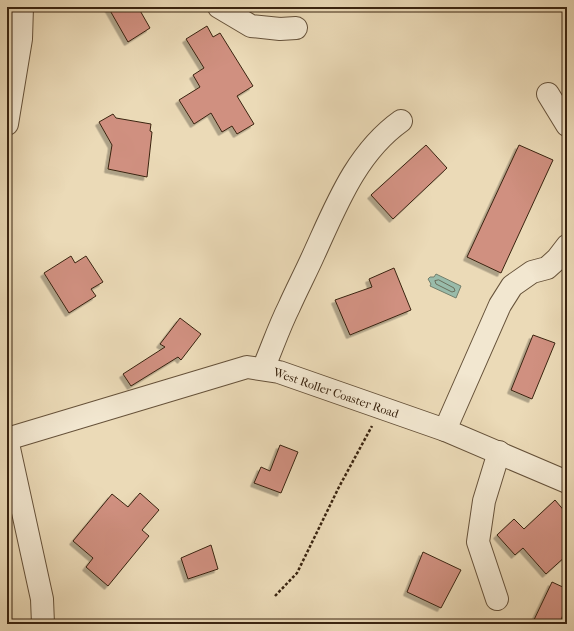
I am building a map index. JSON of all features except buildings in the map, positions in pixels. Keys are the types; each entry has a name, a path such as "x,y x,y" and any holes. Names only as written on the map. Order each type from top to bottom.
{"street":[{"path":"7,124 14,38 22,7"},
{"path":"219,7 251,26 280,29 296,28"},
{"path":"548,94 567,125"},
{"path":"264,369 288,308 334,210 355,171 370,150 389,130 402,121"},
{"path":"445,430 500,305 512,286 532,272 547,268 557,259 567,246"},
{"name":"West Roller Coaster Road","path":"43,624 42,599 7,439 247,367 279,372 445,430 567,482"},
{"path":"497,599 478,542 484,501 499,452"}],"path":[{"path":"275,596 297,573 339,487 382,408"}],"water":[{"path":"436,274 461,286 456,298 430,286 431,284 428,279 430,277 434,277"}]}
